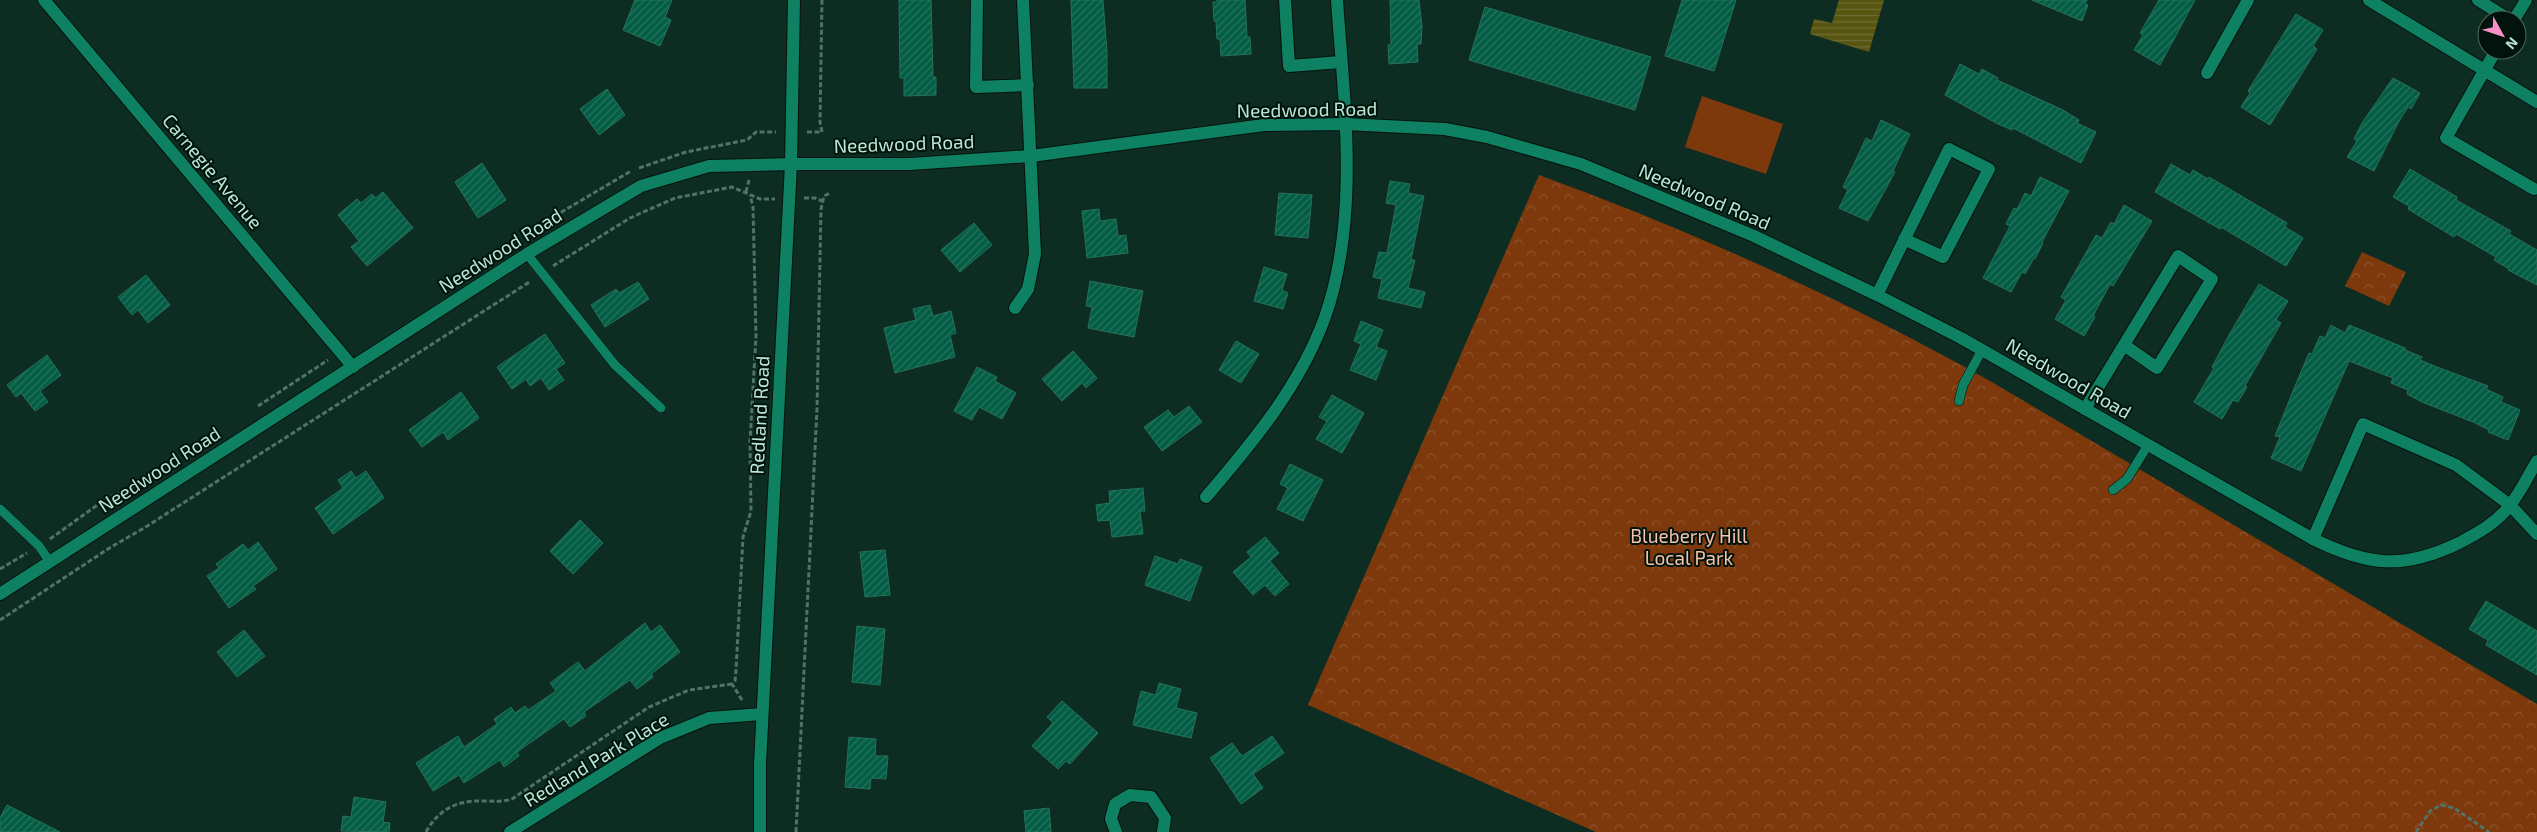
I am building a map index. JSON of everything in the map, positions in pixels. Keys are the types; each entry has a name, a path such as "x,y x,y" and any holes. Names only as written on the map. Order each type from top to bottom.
{"street":[{"name":"Carnegie Avenue","path":"44,0 352,366"},
{"name":"Redland Road","path":"760,832 762,714 791,164 794,0"},
{"path":"977,0 976,87 1028,85"},
{"path":"1015,308 1028,289 1035,254 1023,0"},
{"path":"1285,0 1289,66 1341,62"},
{"path":"1206,497 1256,439 1284,399 1308,357 1325,317 1343,241 1346,186 1345,124 1337,0"},
{"path":"2207,73 2248,0"},
{"path":"2368,0 2537,102"},
{"path":"2478,0 2495,10"},
{"path":"2490,60 2446,138 2534,190"},
{"name":"Needwood Road","path":"0,594 527,254 641,186 709,166 910,164 1031,156 1264,125 1345,124 1445,129 1487,137 1581,164 1754,236 1876,295 1982,350 2313,539 2342,553 2380,562 2409,561 2433,555 2483,531 2510,506 2537,461"},
{"path":"1876,295 1949,148 1989,169 1943,257 1904,239"},
{"path":"2085,409 2178,256 2212,279 2157,368 2124,345"},
{"path":"2313,539 2363,424 2456,465 2510,506 2537,534"},
{"name":"Redland Park Place","path":"510,832 660,738 709,718 762,714"},
{"path":"1116,832 1111,819 1115,804 1130,795 1151,797 1166,818 1162,832"}],"lane":[{"path":"527,254 615,365 661,408"},
{"path":"1959,401 1963,385 1982,350"},
{"path":"2114,490 2127,479 2148,445"},
{"path":"0,509 39,546 50,562"}],"path":[{"path":"822,0 820,122 822,132"},
{"path":"0,620 110,546 144,528 630,218 675,198 732,188 760,199 815,198 822,201"},
{"path":"796,832 818,409 822,201 830,193"},
{"path":"426,832 437,817 453,804 474,801 505,802 512,799 649,707 690,690 732,684 735,680 743,537 751,511 750,442 756,336 752,202 750,195"},
{"path":"732,684 742,699 742,715"},
{"path":"2416,832 2430,811 2441,805 2454,808 2489,832"}],"green space":[{"path":"1702,96 1783,124 1766,174 1685,147"},
{"name":"Blueberry Hill Local Park","path":"1539,175 1655,220 1769,269 1935,351 1990,381 2537,704 2537,832 1596,832 1308,705"},
{"path":"2362,252 2406,272 2389,306 2345,286"}],"shaded area":[{"path":"1839,0 1884,0 1869,52 1810,34 1814,19 1832,23"}],"building":[{"path":"635,0 672,0 665,17 671,20 660,46 623,30"},
{"path":"899,0 931,0 933,77 936,77 936,95 904,96 904,78 900,78"},
{"path":"1071,0 1103,0 1107,52 1107,88 1074,88"},
{"path":"1217,0 1245,0 1247,37 1250,37 1251,54 1221,56 1220,39 1217,39 1216,21 1214,21 1213,2 1217,2"},
{"path":"1390,0 1419,0 1422,26 1421,44 1417,44 1418,62 1389,64 1388,45 1391,45"},
{"path":"1682,0 1736,0 1714,71 1665,56"},
{"path":"2032,0 2087,0 2085,4 2088,5 2082,21"},
{"path":"2159,0 2195,0 2160,65 2134,50 2143,35 2140,33"},
{"path":"1485,7 1651,57 1635,110 1469,60"},
{"path":"2296,14 2323,30 2313,46 2317,49 2270,125 2241,107 2250,93 2248,91"},
{"path":"1960,64 1979,74 1982,69 1998,78 1997,80 2063,110 2079,120 2077,123 2096,132 2081,163 2013,128 2012,130 1996,123 1945,95"},
{"path":"2393,78 2420,93 2411,109 2408,107 2398,123 2374,171 2347,157 2357,141 2354,139 2362,123"},
{"path":"607,89 625,115 599,135 580,109"},
{"path":"1881,120 1910,134 1893,171 1895,172 1868,221 1839,208 1848,190 1843,187 1866,138 1872,141"},
{"path":"482,163 506,200 478,218 455,182"},
{"path":"2171,164 2190,175 2193,170 2208,179 2209,177 2287,223 2285,227 2303,238 2286,266 2221,227 2220,229 2155,192"},
{"path":"2410,169 2457,197 2456,200 2511,231 2509,234 2537,250 2537,285 2508,270 2494,260 2496,257 2456,234 2454,237 2408,209 2409,206 2393,197"},
{"path":"2040,177 2069,191 2035,259 2025,274 2022,272 2011,292 1983,278 2010,226 2006,224 2014,208 2017,209 2025,193 2031,196"},
{"path":"1390,181 1410,184 1408,193 1424,196 1411,260 1415,260 1408,288 1425,292 1421,308 1378,298 1382,279 1373,277 1379,252 1387,253 1396,205 1386,203"},
{"path":"383,192 413,228 367,266 351,247 359,241 338,215 357,199 361,203 372,194 375,198"},
{"path":"1279,193 1312,195 1308,238 1275,235"},
{"path":"2124,205 2152,221 2113,286 2110,284 2084,336 2055,319 2066,300 2061,297 2096,235 2102,238 2111,222 2114,224"},
{"path":"1099,209 1100,221 1116,219 1118,236 1126,235 1128,253 1087,258 1082,211"},
{"path":"974,223 992,245 960,272 941,250"},
{"path":"1264,267 1287,274 1282,290 1288,293 1283,309 1254,301"},
{"path":"146,275 170,305 148,323 138,310 132,315 118,297"},
{"path":"1090,281 1143,291 1134,337 1088,328 1092,307 1086,306"},
{"path":"638,282 649,299 605,327 591,305 616,289 619,293"},
{"path":"2259,284 2288,301 2276,320 2281,323 2245,386 2247,387 2238,402 2233,400 2222,419 2194,402 2214,368 2212,367 2229,335"},
{"path":"930,305 933,316 951,311 956,333 950,335 955,357 895,373 884,328 916,320 913,309"},
{"path":"1361,321 1383,330 1376,347 1387,351 1376,380 1350,370 1361,344 1354,341"},
{"path":"2331,325 2345,333 2349,325 2405,348 2405,350 2422,357 2420,360 2488,386 2486,389 2503,397 2501,402 2520,410 2508,440 2488,432 2489,430 2473,422 2422,402 2407,394 2408,390 2391,383 2393,378 2349,361 2301,471 2271,458 2280,437 2275,436 2309,353 2312,354 2320,336 2325,338"},
{"path":"545,334 565,363 556,369 564,380 549,390 541,378 530,386 526,379 512,389 497,367"},
{"path":"1236,341 1259,354 1241,383 1219,370"},
{"path":"1073,351 1097,378 1086,388 1082,383 1062,401 1042,379"},
{"path":"47,355 61,375 40,391 48,402 35,411 21,393 16,397 7,385"},
{"path":"977,367 997,377 995,381 1016,393 1002,419 979,407 972,420 954,411"},
{"path":"461,392 479,418 448,440 443,432 422,447 409,430"},
{"path":"1332,395 1364,413 1342,453 1316,439 1327,421 1319,417"},
{"path":"1189,406 1202,422 1162,451 1144,427 1168,410 1174,417"},
{"path":"1290,464 1323,480 1303,521 1277,509 1288,488 1280,484"},
{"path":"351,471 356,478 366,471 384,498 333,534 315,508 343,488 338,480"},
{"path":"1143,488 1145,511 1140,511 1143,534 1112,537 1110,520 1098,521 1096,505 1110,503 1109,491"},
{"path":"580,520 603,543 573,574 550,551"},
{"path":"1265,537 1279,553 1270,561 1289,584 1275,596 1265,585 1253,595 1233,572 1251,557 1247,552"},
{"path":"258,542 277,569 253,586 256,589 229,608 207,576 219,568 216,564 243,544 248,550"},
{"path":"885,550 890,595 865,597 860,552"},
{"path":"1155,556 1178,564 1180,559 1202,567 1190,601 1145,585"},
{"path":"2486,601 2537,631 2537,675 2486,645 2488,640 2469,629"},
{"path":"645,623 651,632 660,625 680,652 651,674 653,677 637,689 630,680 584,712 586,716 570,727 564,719 517,752 519,756 504,767 500,760 464,783 459,775 433,791 416,763 458,736 464,747 497,724 494,719 511,707 515,713 525,706 528,710 556,691 550,683 578,662 585,671"},
{"path":"857,626 885,629 880,685 852,682"},
{"path":"244,630 265,656 237,677 217,652"},
{"path":"1159,683 1181,689 1176,708 1197,713 1191,738 1133,725 1141,691 1156,695"},
{"path":"1062,701 1098,733 1070,764 1066,761 1058,769 1032,746 1053,723 1047,717"},
{"path":"1272,736 1284,753 1253,774 1263,788 1241,804 1210,758 1232,743 1242,756"},
{"path":"849,737 876,739 875,756 888,756 886,779 871,778 870,789 845,787"},
{"path":"354,797 386,802 383,822 390,823 389,832 341,831 343,816 351,817"},
{"path":"7,805 60,832 0,832 0,818"},
{"path":"1049,808 1051,832 1026,832 1024,811"}]}
